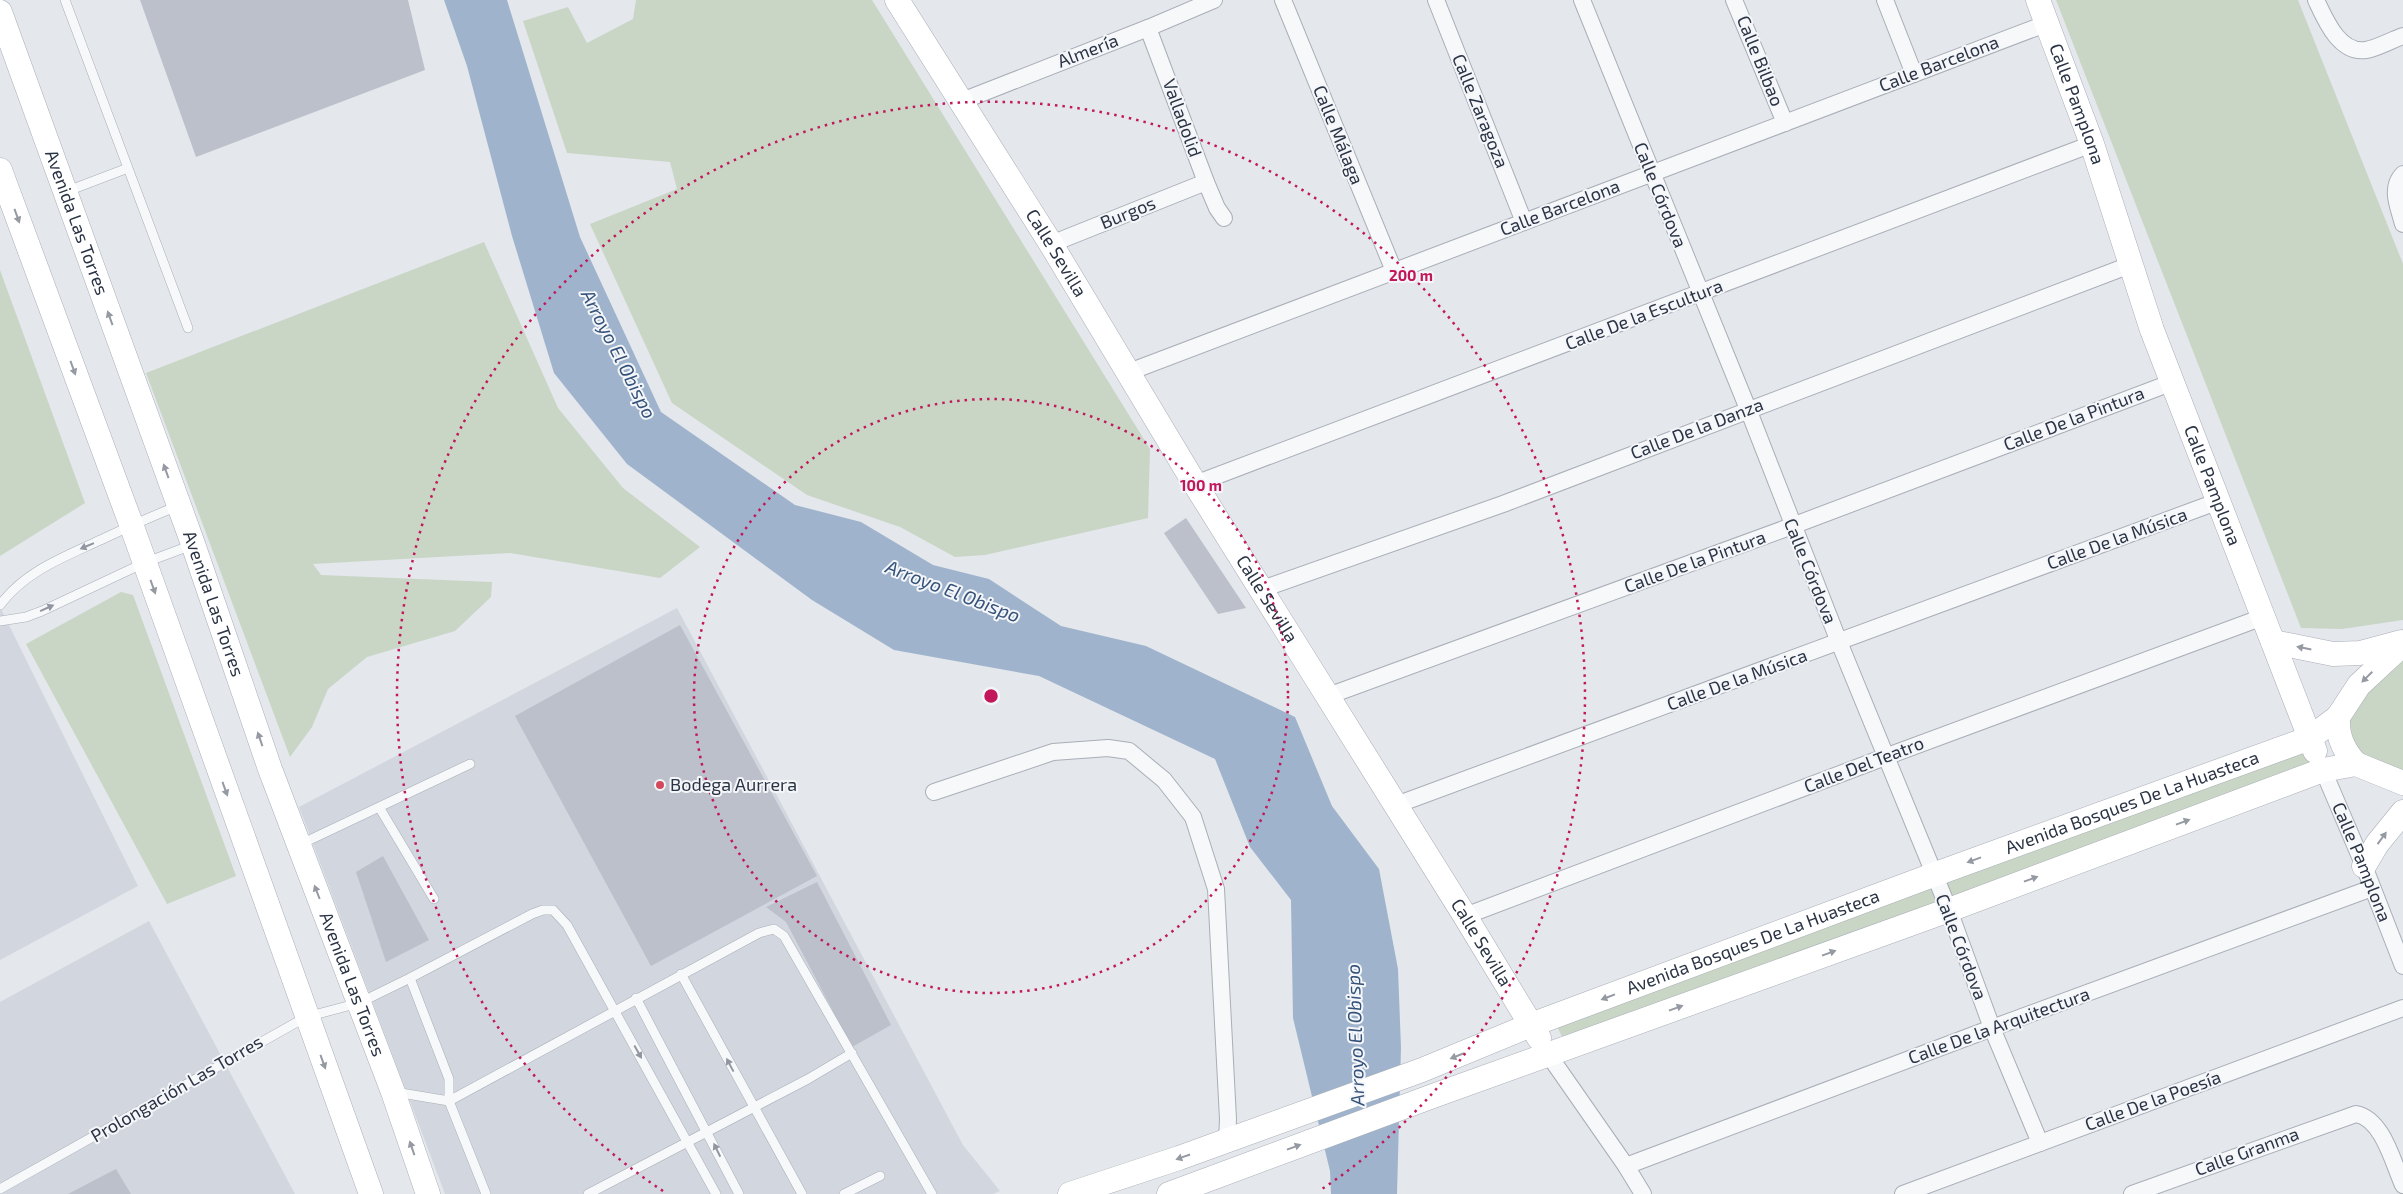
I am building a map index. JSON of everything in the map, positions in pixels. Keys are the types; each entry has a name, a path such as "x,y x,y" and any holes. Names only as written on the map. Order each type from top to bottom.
{"street":[{"name":"Calle Sevilla","path":"897,0 1051,244 1195,484 1465,916 1548,1054 1626,1166 1643,1194"},
{"name":"Almería","path":"962,101 1214,0"},
{"name":"Calle Málaga","path":"1283,0 1394,270"},
{"name":"Calle Zaragoza","path":"1436,0 1524,222"},
{"name":"Calle Córdova","path":"1582,0 1748,409 1792,526 1948,910 1992,1028 2040,1143"},
{"name":"Calle Bilbao","path":"1734,0 1785,123"},
{"path":"1885,0 1914,74"},
{"name":"Calle Pamplona","path":"2038,0 2092,144 2130,265 2173,382 2310,738 2364,866 2403,966"},
{"path":"2316,0 2333,32 2352,48 2367,50 2403,36"},
{"name":"Avenida Las Torres","path":"0,12 193,544 270,768 359,1003 428,1194"},
{"name":"Calle Barcelona","path":"1129,372 1394,270 2048,24"},
{"name":"Valladolid","path":"1148,28 1206,182 1220,213"},
{"name":"Calle De la Escultura","path":"1195,484 1701,294 2092,144"},
{"path":"0,170 131,524 306,1017 371,1194"},
{"path":"2403,174 2396,186 2396,197 2403,224"},
{"name":"Burgos","path":"1051,244 1206,182"},
{"name":"Calle De la Danza","path":"1262,589 1503,504 1748,409 2130,265"},
{"name":"Calle De la Pintura","path":"1328,696 1792,526 2173,382"},
{"name":"Calle De la Música","path":"1396,805 2219,501"},
{"name":"Calle Del Teatro","path":"1465,916 1885,757 2263,617"},
{"path":"2273,642 2332,654 2360,652 2403,643"},
{"name":"Avenida Bosques De La Huasteca","path":"1070,1194 1228,1141 1422,1070 1531,1025 1933,875 2310,738 2338,717 2359,685 2403,643"},
{"path":"2338,717 2342,744 2356,764 2403,783"},
{"path":"934,792 1052,752 1108,748 1129,751 1164,780 1193,817 1216,889 1228,1119 1228,1141 1219,1175"},
{"name":"Avenida Bosques De La Huasteca","path":"1169,1194 1548,1054 1948,910 2323,770 2356,764"},
{"path":"2364,866 2377,844 2403,812"},
{"name":"Calle De la Arquitectura","path":"1626,1166 1992,1028 2372,888"},
{"name":"Calle De la Poesía","path":"1903,1194 2403,1008"},
{"name":"Calle Granma","path":"2132,1194 2347,1116 2364,1116 2370,1120 2382,1136 2403,1185"}],"lane":[{"path":"66,0 188,328"},
{"path":"65,192 128,168"},
{"path":"0,605 12,588 69,553 131,524 178,506"},
{"path":"0,621 26,617 42,611 144,563 193,544"},
{"path":"299,845 470,764"},
{"path":"380,807 434,899"},
{"name":"Prolongación Las Torres","path":"0,1189 306,1017 359,1003 543,910 553,910 567,925 614,1010"},
{"path":"392,1092 449,1101 636,998 768,929 778,931 784,936 932,1194"},
{"path":"681,974 802,1194"},
{"path":"410,978 449,1079 449,1101 486,1194"},
{"path":"636,998 739,1194"},
{"path":"614,1010 716,1194"},
{"path":"588,1194 687,1141 754,1108 852,1053"},
{"path":"844,1194 880,1176"}],"shaded area":[{"path":"0,607 138,886 0,960"},
{"path":"677,608 963,1145 1000,1191 993,1194 445,1194 299,807"},
{"path":"149,921 295,1194 0,1194 0,1002"}],"green space":[{"path":"636,0 872,0 1150,449 1148,518 985,555 955,557 900,527 807,495 672,403 590,224 677,189 670,162 567,153 523,21 568,7 587,43 633,19"},
{"path":"2056,0 2298,0 2403,264 2403,620 2342,629 2301,628"},
{"path":"484,242 558,408 623,488 700,547 660,578 510,553 313,564 321,575 492,582 491,597 455,631 367,657 328,689 312,727 290,757 146,373"},
{"path":"0,270 85,503 0,556"},
{"path":"121,592 133,595 236,876 167,904 26,644"},
{"path":"2403,653 2403,782 2363,767 2339,731 2369,687"},
{"path":"2307,739 2325,781 1572,1057 1547,1006"}],"water":[{"name":"Arroyo El Obispo","path":"444,0 507,0 580,237 661,412 795,505 861,522 933,565 989,579 1061,626 1146,646 1295,717 1332,806 1379,869 1398,969 1401,1048 1397,1194 1331,1194 1330,1171 1293,1018 1291,900 1250,847 1215,759 1039,676 894,650 812,600 627,464 554,373 512,236 467,66"}],"building":[{"path":"140,0 408,0 425,70 196,157"},
{"path":"1186,518 1246,608 1218,614 1164,533"},
{"name":"Bodega Aurrera","path":"680,625 817,876 651,966 515,716"},
{"path":"383,856 429,940 386,962 356,872"},
{"path":"817,882 891,1025 852,1047 786,922 766,907"},
{"path":"116,1169 131,1194 68,1194"}],"place":[{"name":"Bodega Aurrera","path":"660,785"}]}
